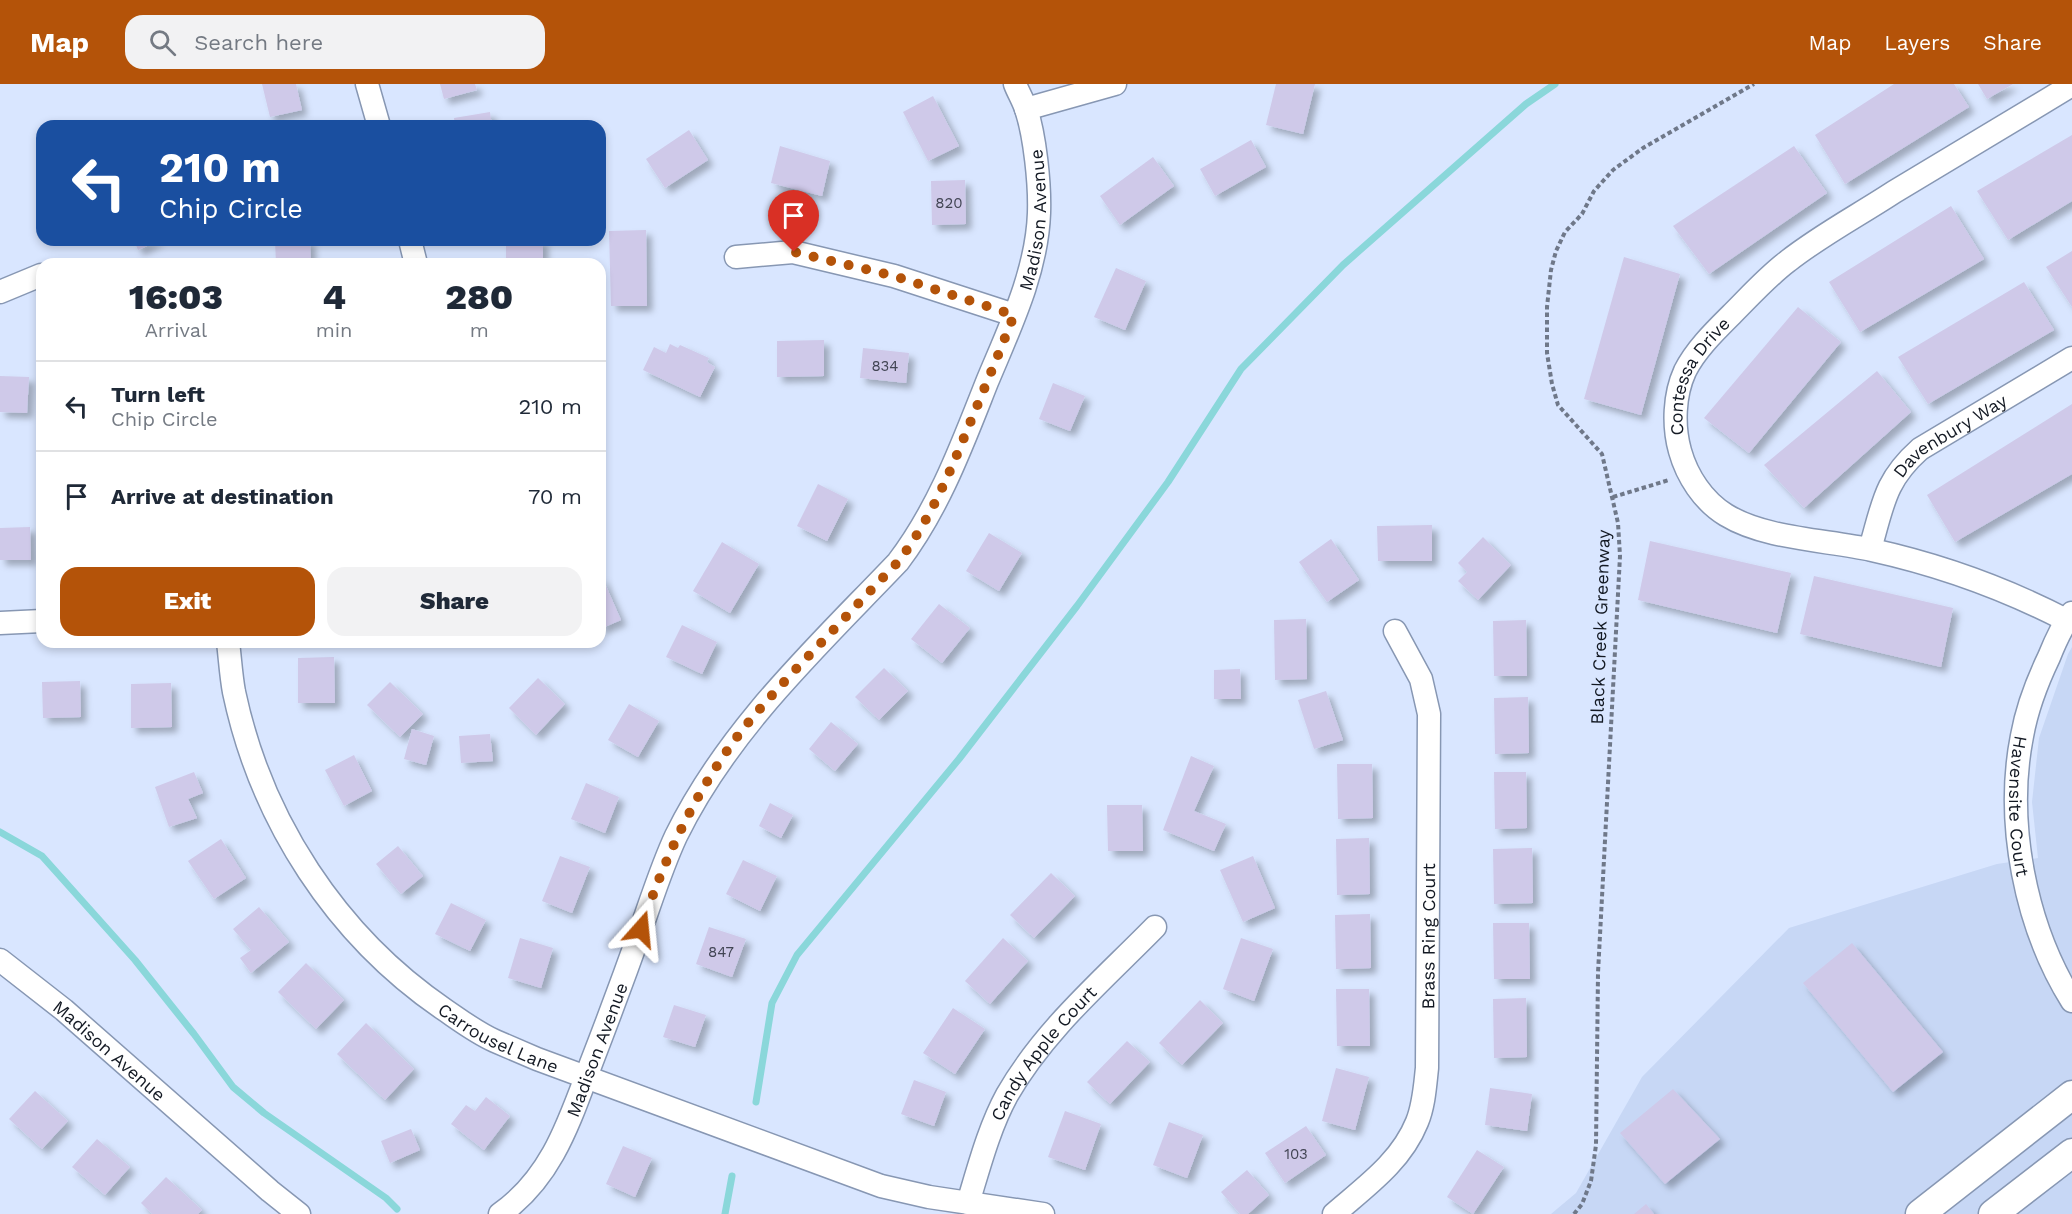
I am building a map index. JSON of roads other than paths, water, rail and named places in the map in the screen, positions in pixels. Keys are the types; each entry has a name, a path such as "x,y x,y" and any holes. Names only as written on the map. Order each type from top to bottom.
{"main road":[{"path":"1920,1214 2072,1095"},
{"path":"1993,1214 2072,1153"}],"street":[{"path":"367,84 377,120"},
{"name":"Madison Avenue","path":"500,1214 525,1194 554,1156 586,1076 655,885 676,836 695,802 734,740 756,713 898,562 933,509 956,459 1014,315 1031,266 1039,215 1036,162 1026,109 1015,84"},
{"path":"1026,109 1115,84"},
{"name":"Contessa Drive","path":"2069,617 1927,562 1870,549 1763,531 1744,525 1724,514 1690,479 1684,465 1676,431 1678,392 1686,371 1698,351 1717,329 1759,287 1789,261 1943,162 2072,85"},
{"path":"736,257 794,252 894,276 1014,315"},
{"path":"0,292 36,277"},
{"name":"Davenbury Way","path":"1870,549 1886,493 1904,464 1920,449 2072,358"},
{"name":"Havensite Court","path":"2069,617 2041,674 2022,736 2018,771 2018,829 2031,909 2052,966 2072,1001"},
{"path":"0,623 36,621"},
{"name":"Brass Ring Court","path":"1334,1214 1391,1163 1417,1122 1423,1103 1427,1068 1429,714 1421,679 1395,631"},
{"name":"Carrousel Lane","path":"229,648 234,690 241,719 264,789 290,841 334,909 354,932 396,973 456,1018 493,1040 881,1186 968,1203 1043,1214"},
{"name":"Candy Apple Court","path":"968,1203 991,1132 1006,1097 1026,1064 1063,1020 1155,927"},
{"name":"Madison Avenue","path":"0,960 64,1010 299,1214"}],"waterway":[{"path":"756,1102 772,1003 797,955 959,759 1077,606 1168,482 1241,369 1343,265 1526,104 1555,84"},
{"path":"0,832 42,856 135,960 233,1087 264,1113 386,1198 397,1209"},
{"path":"725,1214 732,1176"}]}
